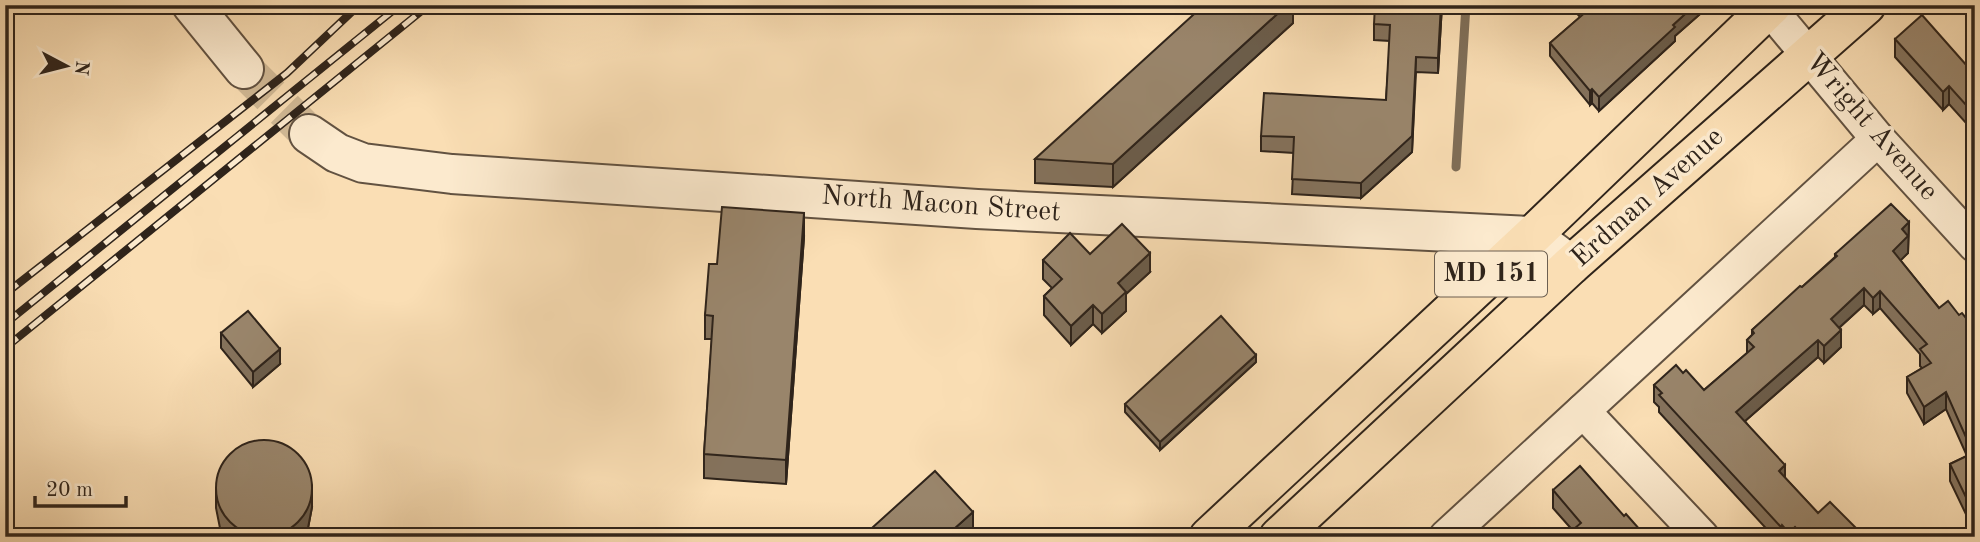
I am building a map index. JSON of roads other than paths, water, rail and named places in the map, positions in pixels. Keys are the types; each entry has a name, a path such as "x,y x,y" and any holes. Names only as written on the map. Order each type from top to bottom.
{"main road":[{"name":"Erdman Avenue","path":"1279,537 1571,265 1866,5"},
{"name":"Erdman Avenue","path":"1209,537 1532,236 1770,6"}],"street":[{"path":"192,5 244,69"},
{"name":"Wright Avenue","path":"1770,6 1878,139 1975,245"},
{"name":"North Macon Street","path":"309,134 337,153 363,163 452,174 977,209 1532,236"},
{"path":"1446,537 1878,139"},
{"path":"1532,236 1571,265"},
{"path":"1583,411 1702,537"}],"waterway":[{"path":"1456,167 1466,5"}],"tunnel":[{"path":"244,69 309,134"}],"railway":[{"path":"5,294 287,73 359,5"},
{"path":"5,324 400,5"},
{"path":"5,348 429,5"}]}
